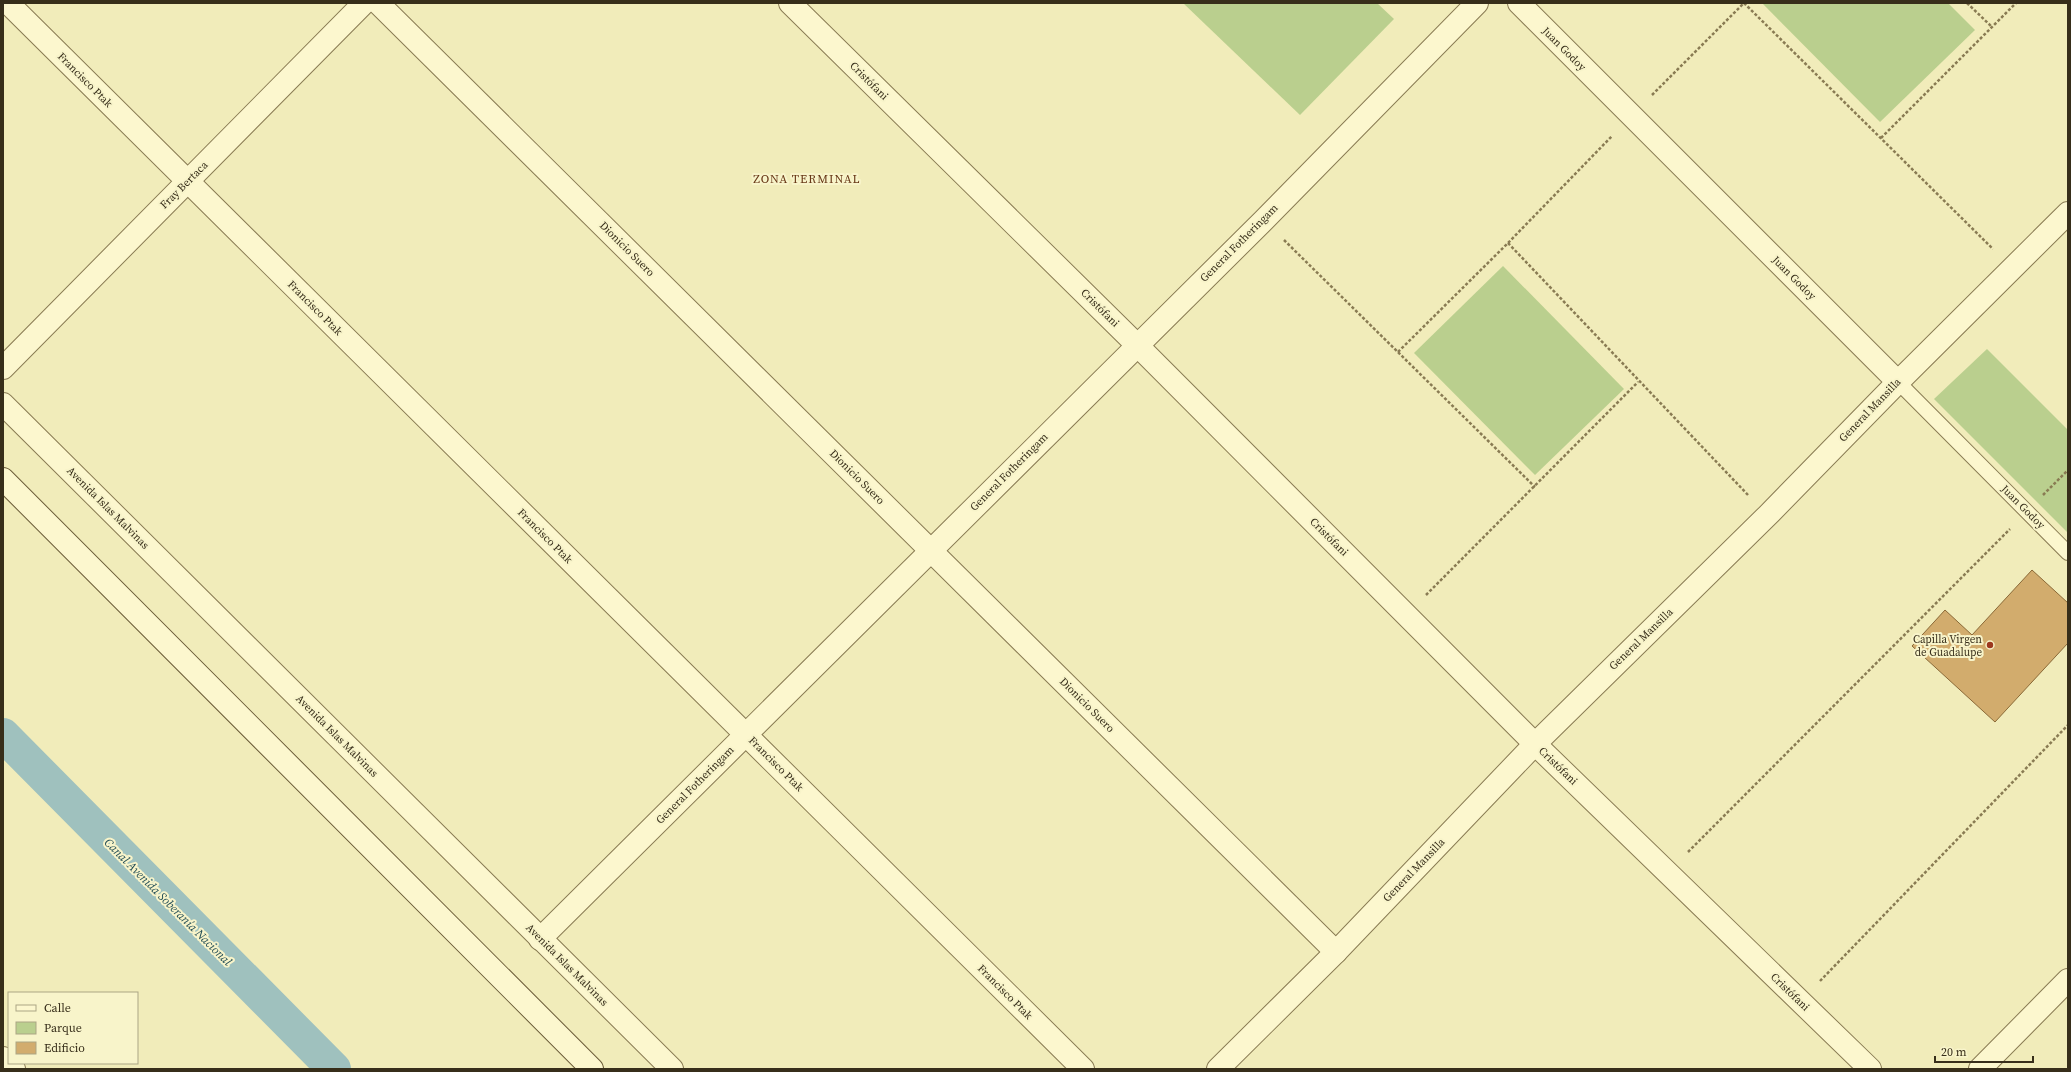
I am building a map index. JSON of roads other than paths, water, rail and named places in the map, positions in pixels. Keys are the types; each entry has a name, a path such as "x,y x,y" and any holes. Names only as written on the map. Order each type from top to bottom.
{"street":[{"name":"Francisco Ptak","path":"8,3 1083,1069"},
{"name":"Fray Bertaca","path":"3,368 364,3"},
{"name":"Dionicio Suero","path":"378,3 1336,952"},
{"name":"Cristófani","path":"790,3 1137,345 1535,744 1870,1069"},
{"name":"General Fotheringam","path":"540,939 1264,220 1477,3"},
{"name":"Juan Godoy","path":"1519,3 1898,382"},
{"name":"General Mansilla","path":"1218,1069 1336,952 1535,744 1768,516 1898,382 2068,212"},
{"name":"Avenida Islas Malvinas","path":"3,404 672,1069"},
{"path":"3,479 592,1069"},
{"path":"1980,1069 2068,980"}],"lane":[{"name":"Juan Godoy","path":"1898,382 2068,552"}],"waterway":[{"name":"Canal Avenida Soberanía Nacional","path":"3,735 334,1069"}],"place":[{"name":"Capilla Virgen de Guadalupe","path":"1990,645"}],"district":[{"name":"ZONA TERMINAL","path":"807,179"}]}
